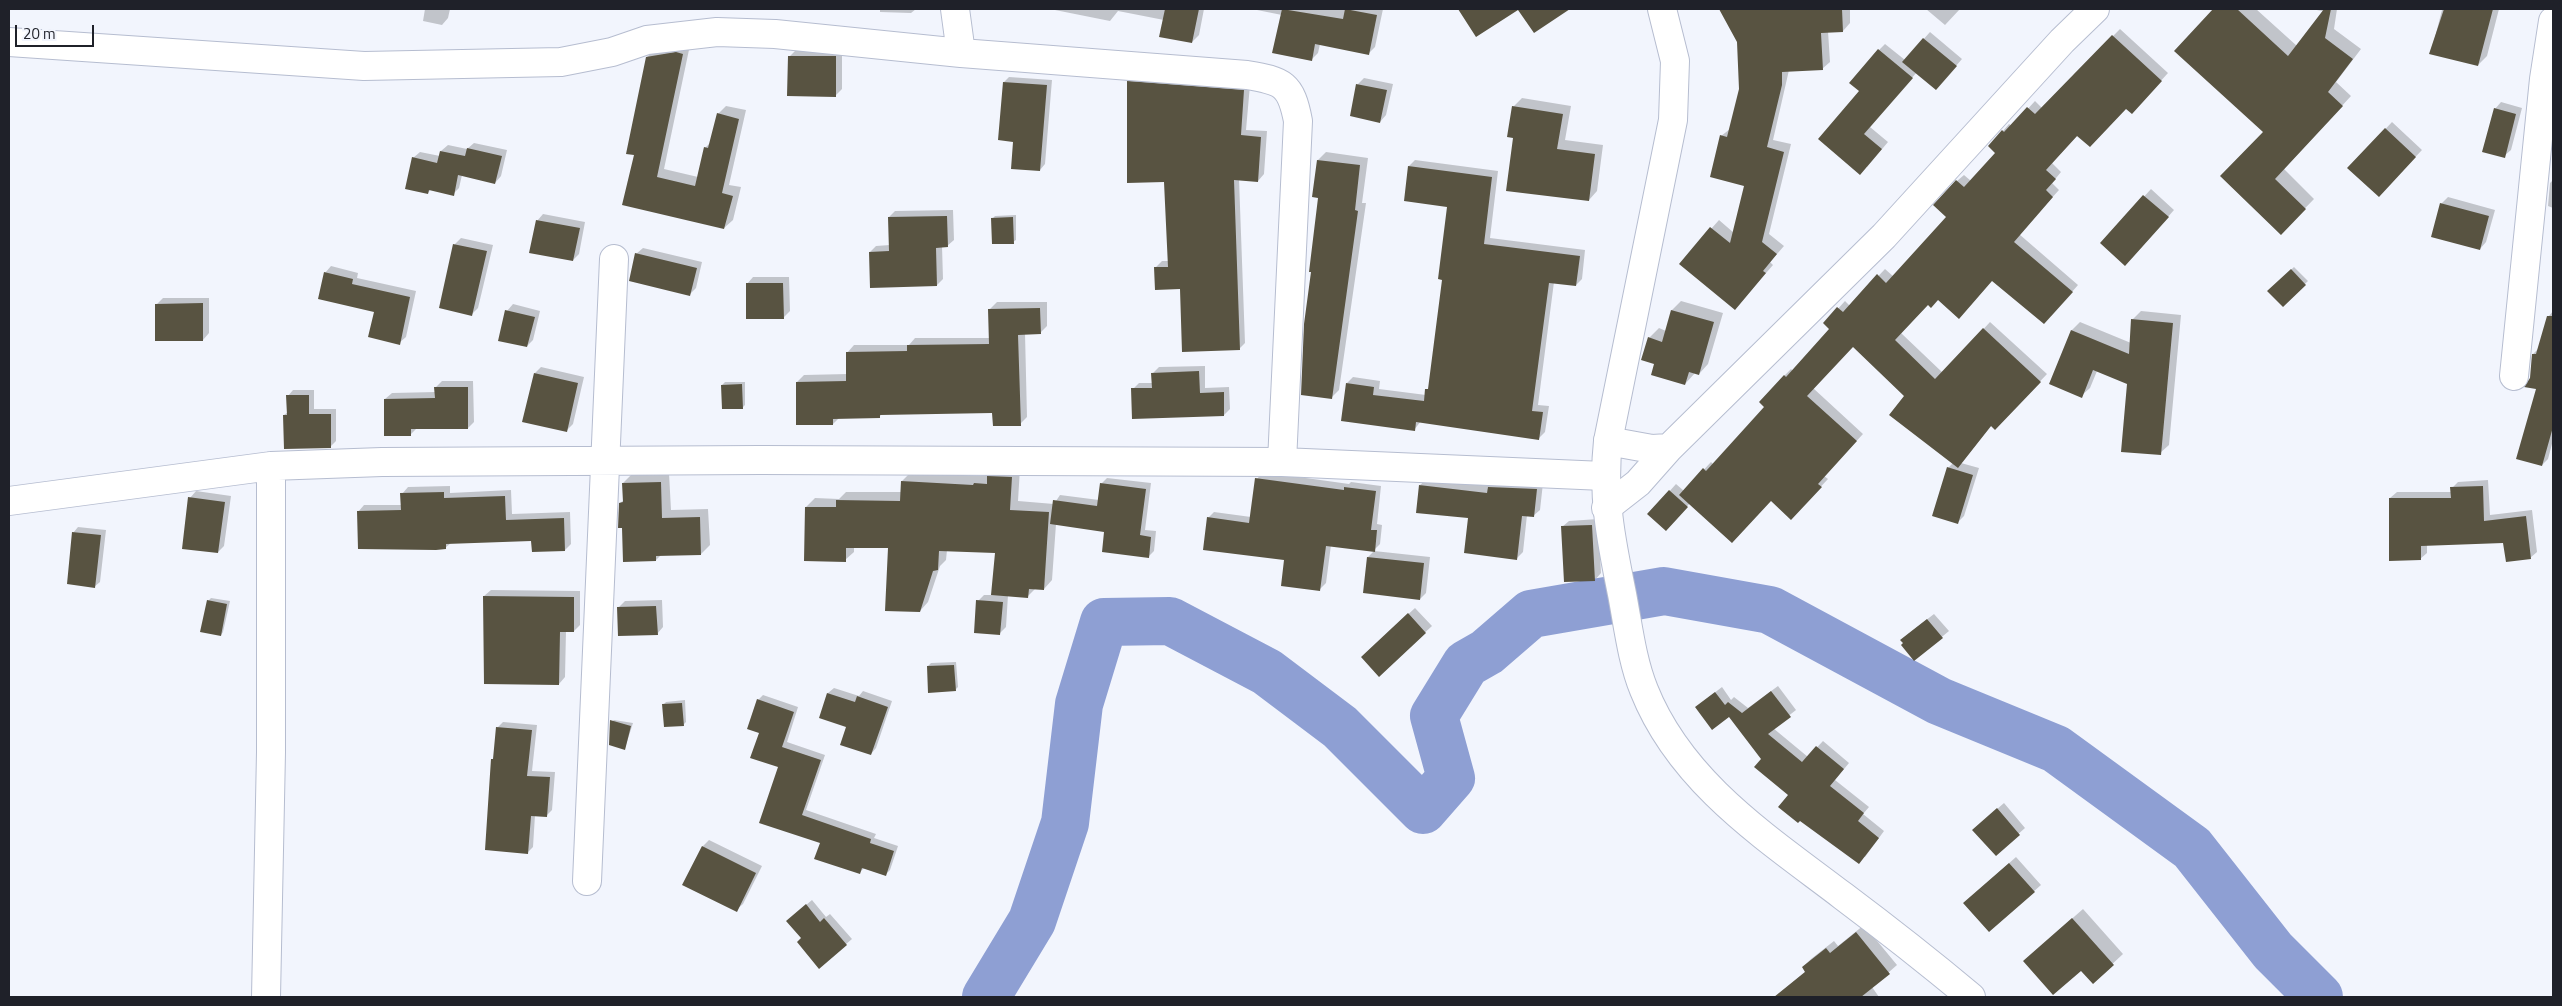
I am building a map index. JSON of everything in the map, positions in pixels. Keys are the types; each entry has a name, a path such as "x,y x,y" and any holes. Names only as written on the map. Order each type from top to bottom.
{"main road":[{"path":"955,9 961,53"},
{"path":"1662,9 1674,61 1673,120 1608,441 1604,476 1606,508 1618,578 1643,690 1668,736 1697,776 1756,830 1906,943 1970,997"},
{"path":"1606,508 1638,483 1669,448 1884,236 2095,9"},
{"path":"2514,376 2544,79 2553,21"},
{"path":"9,42 364,66 561,62 612,52 646,40 717,32 774,34 961,53 1248,75 1275,80 1286,87 1294,101 1298,121 1282,462"},
{"path":"587,881 614,259"},
{"path":"1608,441 1652,449 1669,448"},
{"path":"9,501 270,466 382,462 761,460 1282,462 1604,476"},
{"path":"266,997 271,752 270,466"}],"building":[{"path":"1165,9 1199,9 1192,43 1159,37"},
{"path":"1282,9 1343,19 1345,9 1377,15 1369,55 1315,44 1312,61 1272,53"},
{"path":"1458,9 1570,9 1534,33 1518,10 1476,37"},
{"path":"1719,9 1842,9 1843,32 1821,33 1823,70 1782,72 1782,85 1767,147 1784,152 1762,242 1777,254 1763,271 1766,273 1735,310 1679,264 1710,227 1730,243 1744,186 1710,177 1720,135 1727,137 1739,89 1737,42"},
{"path":"2213,9 2237,9 2288,56 2324,9 2331,9 2325,38 2353,59 2328,92 2343,106 2275,179 2306,209 2281,235 2220,176 2263,132 2174,51"},
{"path":"2444,9 2493,9 2478,66 2429,54"},
{"path":"2112,35 2162,81 2132,114 2126,109 2090,147 2077,136 2046,170 2056,179 2046,190 2053,197 2014,242 2073,292 2044,324 1992,281 1959,319 1938,300 1931,308 1928,305 1895,340 1935,379 1983,328 2041,382 1995,430 1991,426 1958,468 1889,415 1904,396 1853,347 1807,396 1857,441 1818,484 1822,487 1791,520 1771,501 1732,543 1679,495 1703,468 1706,471 1764,407 1759,402 1784,375 1786,377 1829,329 1823,323 1837,307 1843,312 1877,274 1886,283 1946,217 1933,205 1956,180 1964,187 1995,153 1988,146 2002,130 2004,132 2027,107 2035,114"},
{"path":"1923,38 1957,66 1936,90 1902,62"},
{"path":"1878,49 1913,78 1864,134 1882,149 1860,175 1818,139 1859,91 1849,83"},
{"path":"676,52 683,54 657,177 695,186 704,147 708,148 717,113 739,119 722,193 733,196 724,229 622,205 634,155 626,154 646,57"},
{"path":"788,56 836,56 836,97 787,96"},
{"path":"1127,81 1244,90 1241,135 1261,137 1258,182 1234,180 1240,350 1182,352 1180,289 1155,290 1154,267 1168,267 1164,182 1127,183"},
{"path":"1003,82 1047,85 1040,171 1011,169 1013,142 998,140"},
{"path":"1356,84 1387,90 1380,123 1350,116"},
{"path":"1512,106 1563,114 1557,149 1595,154 1589,201 1506,191 1513,138 1507,137"},
{"path":"2494,108 2516,114 2505,158 2482,152"},
{"path":"2385,128 2416,157 2379,197 2347,168"},
{"path":"467,148 502,156 495,184 458,175 454,196 429,190 428,194 405,189 412,157 437,163 440,151 465,156"},
{"path":"1317,160 1360,165 1355,210 1358,211 1332,399 1301,395 1304,324 1318,198 1312,197"},
{"path":"1408,166 1492,177 1484,244 1580,256 1576,286 1549,283 1532,411 1543,412 1539,440 1416,422 1415,431 1341,421 1346,383 1374,387 1373,395 1424,401 1425,389 1428,389 1442,280 1438,279 1447,207 1404,201"},
{"path":"2143,195 2169,217 2125,266 2100,243"},
{"path":"2440,203 2489,216 2480,250 2431,237"},
{"path":"947,216 948,247 936,248 937,286 870,288 869,252 889,251 888,217"},
{"path":"1013,217 1014,244 992,244 991,218"},
{"path":"536,220 580,228 573,261 529,253"},
{"path":"453,244 487,251 472,316 439,308"},
{"path":"635,253 697,268 690,296 629,281"},
{"path":"2291,269 2306,285 2283,307 2267,291"},
{"path":"324,272 353,279 352,284 410,297 400,345 368,337 374,312 318,299"},
{"path":"746,283 783,283 784,319 746,319"},
{"path":"203,303 203,341 155,341 155,304"},
{"path":"1040,308 1041,334 1018,335 1021,426 993,426 992,413 880,415 880,418 833,419 833,425 796,425 796,382 846,381 846,352 907,351 907,345 989,344 988,309"},
{"path":"505,310 535,317 527,347 498,341"},
{"path":"1671,310 1714,322 1699,375 1689,372 1685,385 1651,375 1654,364 1641,360 1648,337 1662,342"},
{"path":"2547,316 2553,316 2553,427 2542,466 2516,459 2536,389 2524,387 2530,378 2532,354 2536,354"},
{"path":"2131,319 2173,323 2161,455 2121,452 2127,384 2093,370 2082,398 2049,384 2071,330 2129,354"},
{"path":"1199,371 1200,393 1224,392 1224,416 1132,419 1131,388 1152,388 1151,373"},
{"path":"534,373 578,383 567,432 522,422"},
{"path":"742,384 743,409 722,409 721,385"},
{"path":"434,387 468,387 468,429 411,429 411,436 384,436 384,399 435,398"},
{"path":"286,395 309,395 309,414 331,414 331,448 284,449 283,415 287,415"},
{"path":"1947,467 1973,475 1958,524 1932,516"},
{"path":"987,476 1012,477 1010,510 1049,512 1044,590 1029,589 1028,598 991,595 995,553 939,551 938,570 933,571 920,612 885,611 888,548 846,548 846,562 804,561 805,507 836,507 836,500 900,501 901,481 973,485 974,483 987,484"},
{"path":"1255,478 1344,490 1344,487 1376,491 1371,530 1377,530 1375,552 1326,546 1320,591 1281,586 1284,560 1203,550 1207,517 1249,523"},
{"path":"661,482 662,518 700,517 701,555 656,556 656,561 623,562 622,528 618,528 619,503 623,502 622,483"},
{"path":"1100,483 1146,489 1140,535 1151,537 1149,558 1102,552 1104,532 1050,524 1053,500 1097,506"},
{"path":"1419,485 1487,493 1488,487 1537,489 1534,517 1522,516 1517,560 1464,553 1468,518 1416,513"},
{"path":"2483,486 2484,521 2526,516 2531,559 2506,562 2503,543 2421,546 2421,560 2389,561 2389,498 2451,498 2450,487"},
{"path":"1669,490 1688,507 1666,531 1647,514"},
{"path":"444,492 444,498 505,496 506,520 564,518 565,551 532,552 531,541 446,544 446,549 436,550 358,549 357,511 401,510 400,493"},
{"path":"188,497 225,502 218,553 182,549"},
{"path":"1592,525 1595,581 1564,582 1561,526"},
{"path":"72,532 101,535 95,588 67,584"},
{"path":"1367,557 1424,563 1420,600 1363,593"},
{"path":"483,596 574,597 574,632 560,632 559,685 484,684"},
{"path":"207,600 227,604 221,636 200,632"},
{"path":"976,600 1003,602 1000,635 974,633"},
{"path":"656,606 658,635 618,636 617,607"},
{"path":"1408,613 1426,633 1379,677 1361,657"},
{"path":"1927,619 1943,638 1914,661 1901,645 1903,643 1900,640"},
{"path":"954,665 956,691 928,693 927,666"},
{"path":"1771,691 1791,717 1768,734 1802,762 1816,746 1844,769 1830,786 1864,813 1858,821 1879,838 1859,864 1800,821 1798,823 1778,807 1788,795 1754,767 1761,759 1729,717 1712,730 1695,707 1715,692 1725,705 1728,702 1742,713"},
{"path":"827,693 855,702 857,696 888,707 871,755 840,745 846,727 819,718"},
{"path":"757,699 794,712 782,747 821,760 802,815 871,839 870,843 894,851 886,876 862,868 860,874 814,859 820,843 759,823 778,767 750,758 759,733 747,729"},
{"path":"682,703 684,726 664,727 662,704"},
{"path":"610,720 631,726 625,750 609,745"},
{"path":"496,727 532,730 527,776 550,777 547,817 531,816 528,854 485,850 491,759 493,759"},
{"path":"1997,808 2020,835 1996,856 1972,830"},
{"path":"702,846 756,873 737,912 682,885"},
{"path":"2009,863 2035,892 1989,932 1963,903"},
{"path":"806,904 820,922 824,918 847,945 819,969 797,942 801,938 786,921"},
{"path":"2072,918 2114,965 2093,984 2081,971 2053,995 2023,961"},
{"path":"1856,932 1890,974 1861,997 1774,997 1805,972 1802,967 1826,948 1830,953"}],"waterway":[{"path":"986,997 1032,921 1065,823 1079,704 1104,622 1170,621 1267,672 1340,727 1423,810 1451,778 1434,716 1466,664 1487,652 1531,614 1664,591 1770,610 1939,701 2056,749 2192,848 2273,951 2319,997"}]}
